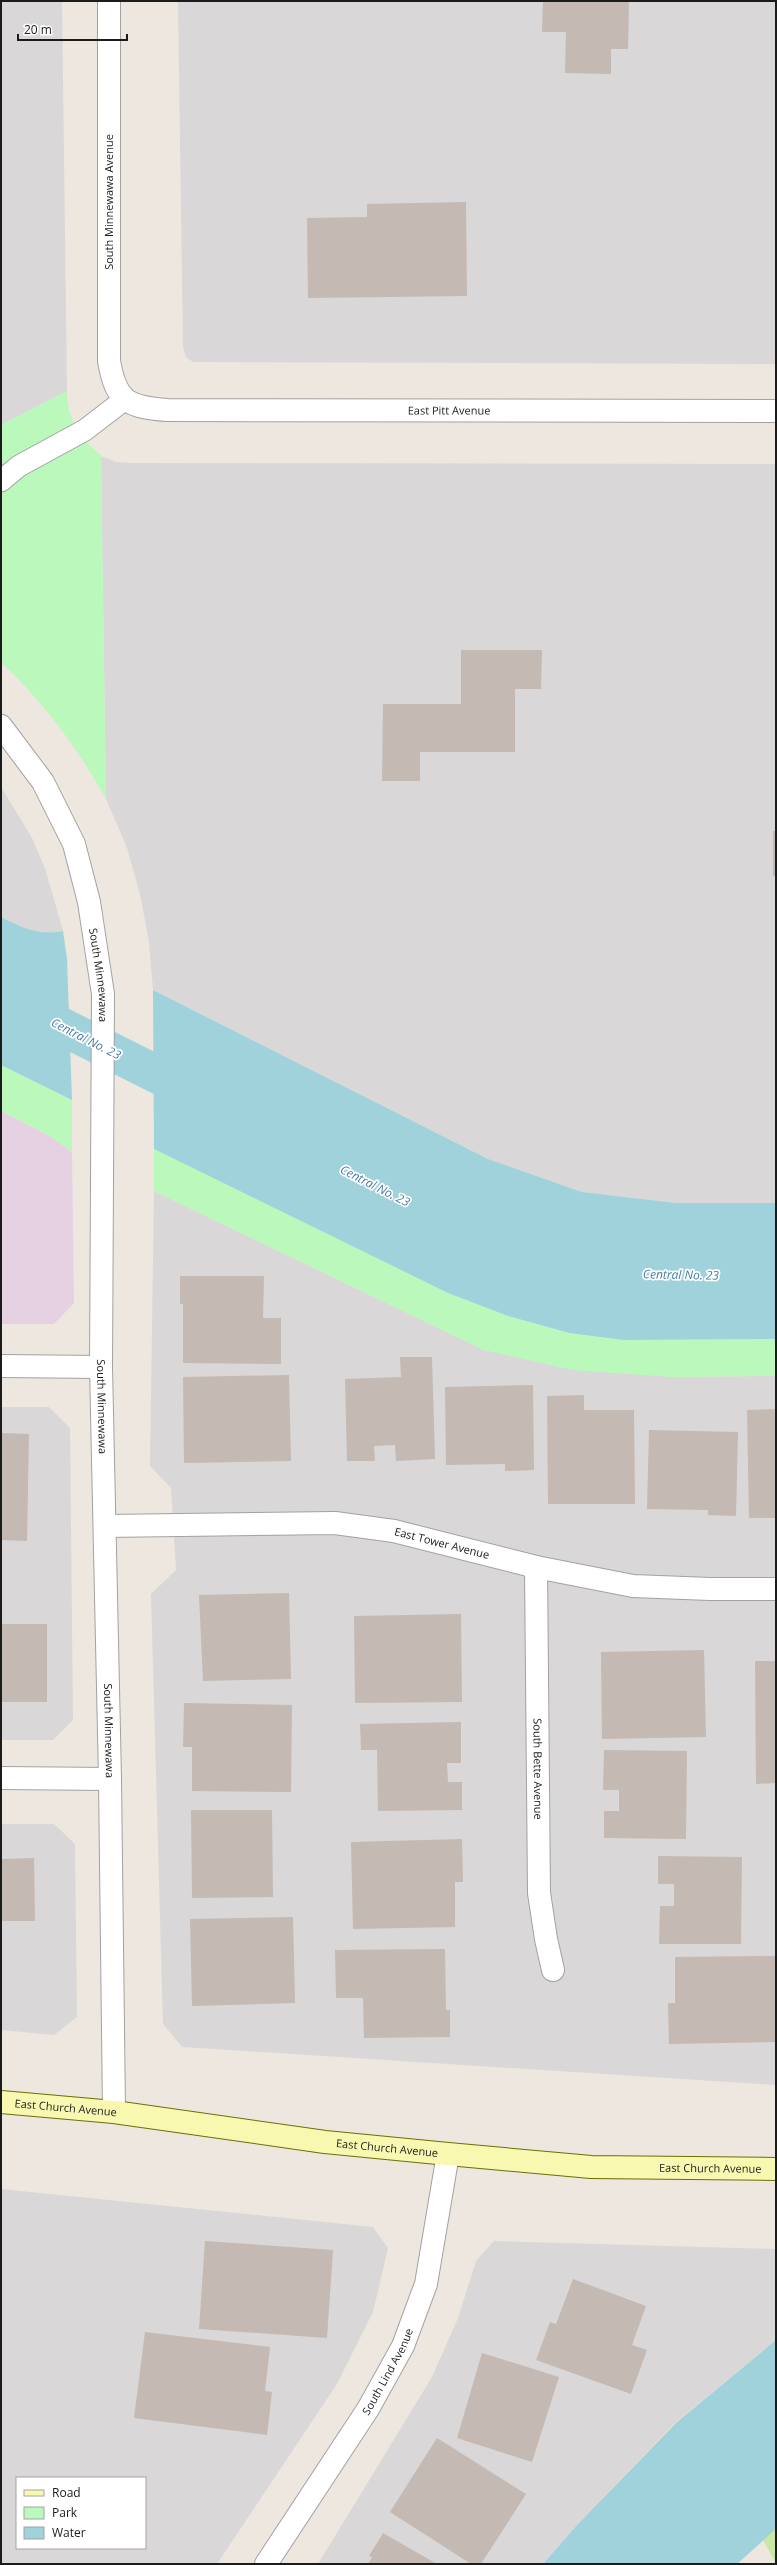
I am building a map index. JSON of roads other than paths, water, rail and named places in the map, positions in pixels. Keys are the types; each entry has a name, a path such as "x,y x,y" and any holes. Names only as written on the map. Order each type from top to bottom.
{"street":[{"name":"South Minnewawa Avenue","path":"109,1 109,361 113,383 124,400"},
{"name":"East Pitt Avenue","path":"124,400 143,408 167,410 776,411"},
{"name":"South Minnewawa","path":"1,726 43,782 74,844 89,902 103,994 101,1367 110,1779 114,2112"},
{"path":"1,1366 101,1367"},
{"name":"East Tower Avenue","path":"105,1526 335,1523 394,1531 536,1568 632,1586 710,1589 776,1589"},
{"name":"South Bette Avenue","path":"536,1568 539,1893 546,1939 553,1970"},
{"path":"1,1778 110,1779"},
{"name":"East Church Avenue","path":"1,2102 114,2112 325,2142 592,2167 776,2169"},
{"name":"South Lind Avenue","path":"266,2564 368,2409 403,2346 426,2284 448,2154"}],"lane":[{"path":"1,481 19,466 85,430 124,400"}],"water":[{"path":"1,917 24,928 38,932 63,931 67,959 72,1100 1,1065"},
{"path":"153,990 488,1159 582,1192 676,1203 776,1203 776,1339 624,1340 569,1333 508,1316 448,1293 154,1149"},
{"path":"776,2340 776,2529 737,2564 543,2564 578,2524 677,2422"}],"waterway":[{"name":"Central No. 23","path":"1,996 200,1096"}]}
